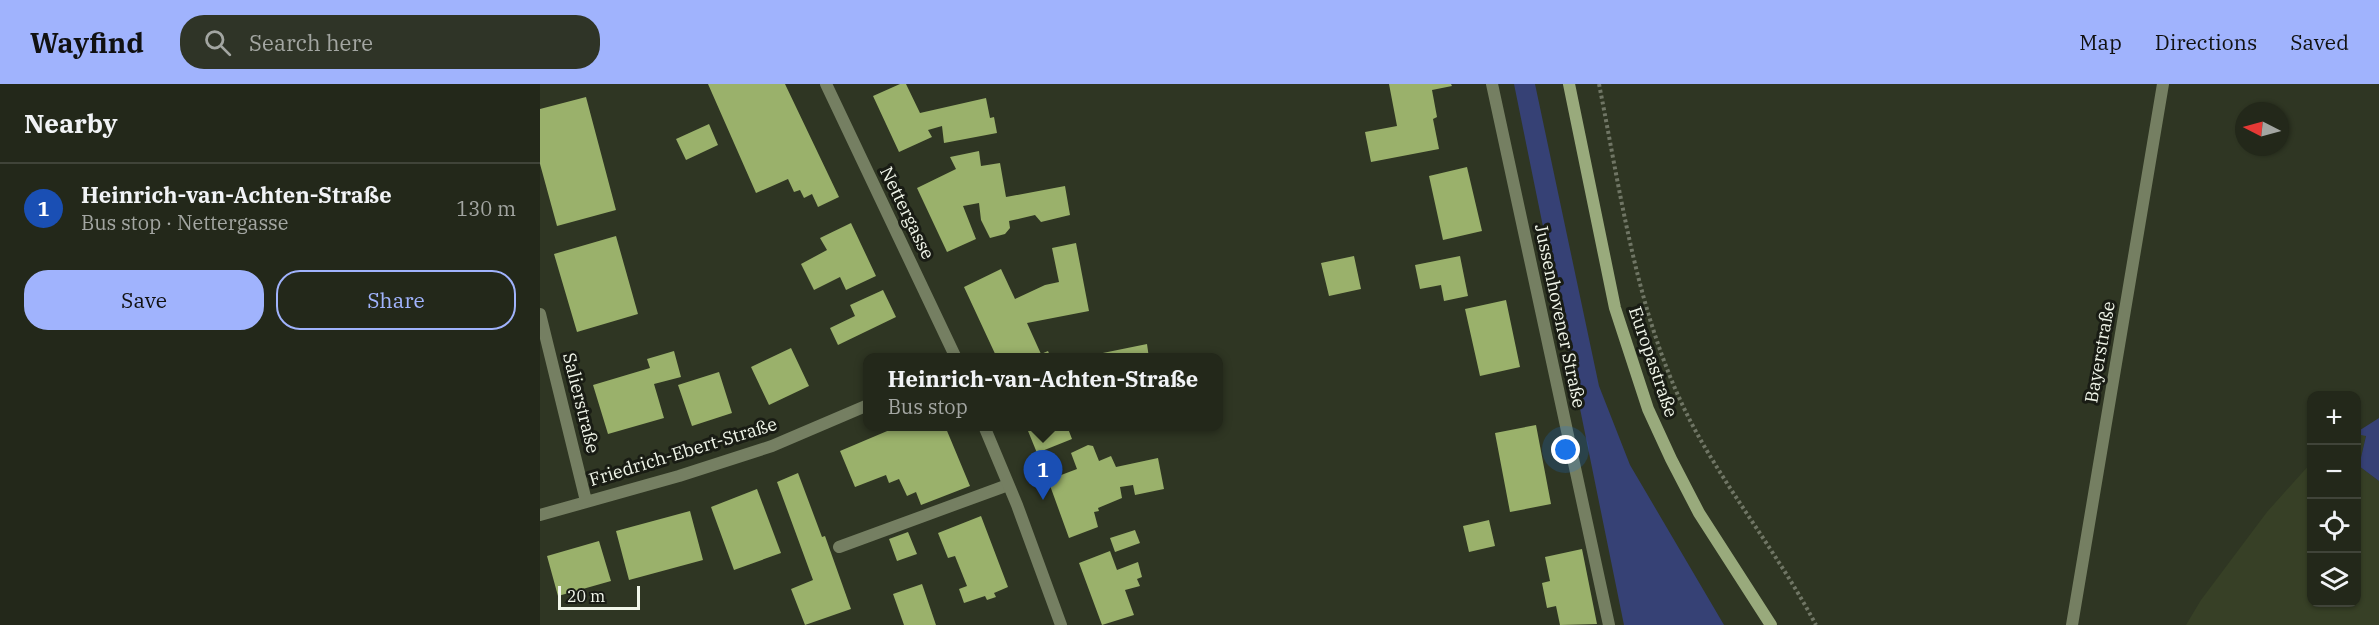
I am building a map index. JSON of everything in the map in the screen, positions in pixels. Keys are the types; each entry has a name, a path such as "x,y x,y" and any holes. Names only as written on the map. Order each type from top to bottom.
{"main road":[{"name":"Europastraße","path":"1569,84 1615,308 1648,409 1699,513 1771,625"}],"street":[{"name":"Nettergasse","path":"826,84 954,353"},
{"name":"Jussenhovener Straße","path":"1492,84 1610,625"},
{"name":"Bayerstraße","path":"2072,625 2163,84"},
{"name":"Salierstraße","path":"540,314 586,501"},
{"name":"Friedrich-Ebert-Straße","path":"540,514 679,476 772,446 863,407"},
{"path":"986,431 1061,625"},
{"path":"839,547 1008,485"}],"path":[{"path":"1599,84 1642,291 1665,363 1694,428 1816,625"}],"shaded area":[{"path":"1514,84 1535,84 1599,386 1630,465 1724,625 1624,625"},
{"path":"2379,418 2379,481 2361,468 2366,436 2361,435 2361,429"},
{"path":"2361,434 2366,435 2361,457"},
{"path":"2307,467 2307,607 2361,607 2361,468 2379,481 2379,625 2186,625 2201,600 2267,512"}],"building":[{"path":"708,84 785,84 839,197 818,207 812,194 804,198 800,190 794,192 788,179 756,193"},
{"path":"900,84 906,84 920,113 986,98 990,118 994,117 997,133 944,143 942,126 928,130 932,137 899,152 873,96"},
{"path":"1389,84 1451,84 1452,86 1432,90 1437,117 1433,119 1439,149 1371,162 1365,132 1397,126"},
{"path":"586,97 616,210 557,226 540,164 540,109"},
{"path":"709,124 718,145 686,160 676,139"},
{"path":"979,151 981,166 1000,163 1006,197 1065,186 1070,215 1041,222 1035,215 1009,221 1010,228 1005,234 990,238 981,220 979,203 963,206 976,239 947,252 917,188 956,169 950,157"},
{"path":"1467,167 1482,231 1443,240 1429,176"},
{"path":"851,223 876,276 846,290 840,277 814,290 801,264 827,250 820,238"},
{"path":"616,236 638,314 577,332 554,254"},
{"path":"1076,243 1089,311 1027,323 1041,353 995,353 964,287 1001,269 1015,299 1045,285 1059,282 1052,248"},
{"path":"1354,256 1361,289 1329,296 1321,263"},
{"path":"1460,256 1468,296 1444,301 1441,285 1420,289 1415,265"},
{"path":"883,290 896,317 838,345 830,328 855,316 850,305"},
{"path":"1506,300 1520,367 1480,376 1465,309"},
{"path":"1147,344 1148,353 1103,353"},
{"path":"791,348 809,386 769,405 751,367"},
{"path":"674,351 681,377 654,384 664,418 608,434 593,385 650,368 647,359"},
{"path":"719,372 732,413 692,426 678,385"},
{"path":"1536,425 1551,504 1510,512 1495,433"},
{"path":"887,431 947,431 970,486 921,505 916,492 907,496 899,479 889,483 886,475 855,487 840,451"},
{"path":"1028,431 1069,431 1072,439 1037,453"},
{"path":"1088,445 1093,446 1099,461 1111,456 1116,467 1158,458 1164,489 1135,495 1133,485 1120,487 1122,498 1094,512 1098,527 1069,538 1048,480 1077,469 1071,453"},
{"path":"798,473 822,537 825,536 851,609 805,625 791,589 813,580 777,482"},
{"path":"757,489 781,553 734,570 711,507"},
{"path":"690,511 703,560 629,580 616,531"},
{"path":"981,516 1008,587 994,593 996,597 987,600 985,596 964,603 959,589 967,586 955,556 948,558 938,533"},
{"path":"1489,520 1495,546 1469,552 1463,526"},
{"path":"1135,530 1140,543 1115,552 1110,538"},
{"path":"908,532 917,554 897,561 889,539"},
{"path":"599,541 611,581 558,596 547,556"},
{"path":"1582,549 1597,624 1560,625 1556,606 1547,608 1542,583 1550,581 1545,557"},
{"path":"1110,551 1117,570 1138,562 1142,577 1137,579 1140,586 1125,590 1134,615 1102,625 1079,563"},
{"path":"922,584 936,625 904,625 893,594"}],"place":[{"name":"Heinrich-van-Achten-Straße","path":"1043,500"}]}
